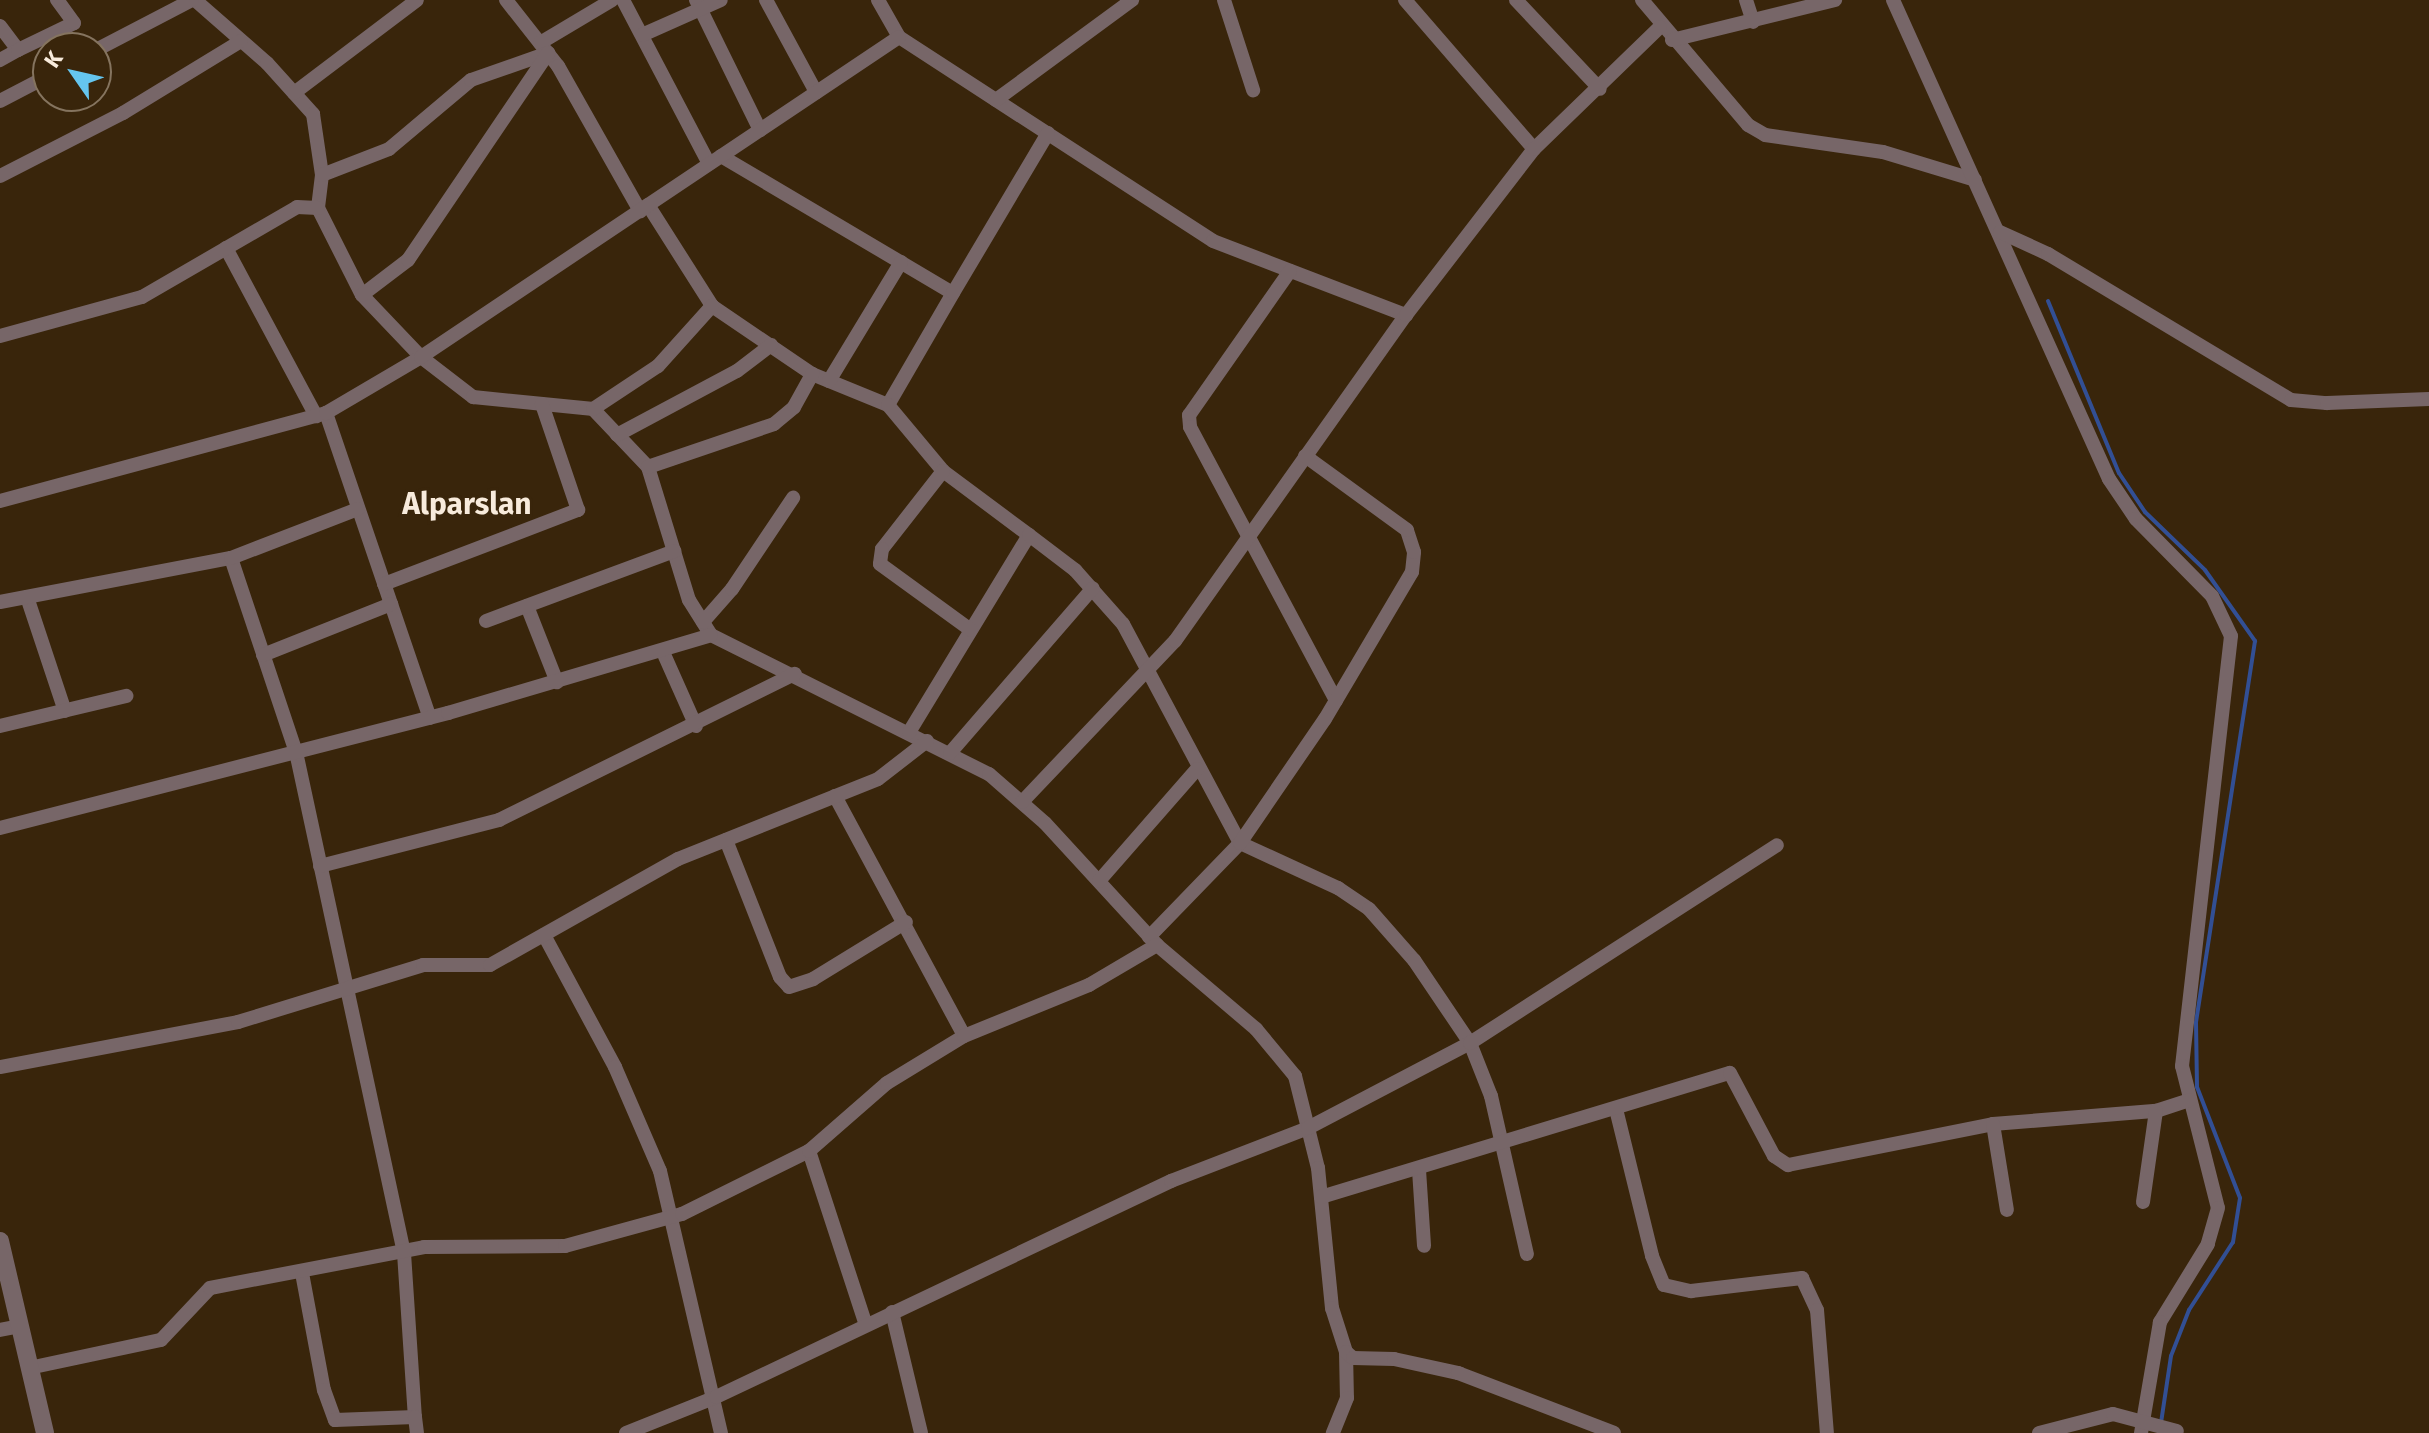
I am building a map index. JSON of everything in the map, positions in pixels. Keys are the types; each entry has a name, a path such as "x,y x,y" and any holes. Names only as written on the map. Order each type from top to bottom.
{"street":[{"path":"0,60 74,23 57,0"},
{"path":"112,42 193,0 294,93 313,114 322,175 318,208 362,295 421,357 473,397 593,409 658,366 712,306"},
{"path":"294,93 417,0"},
{"path":"506,0 544,48 644,208 712,306 812,374 888,405 943,471 1029,535 1093,588 1123,624 1197,769 1240,843 1338,888 1369,909 1414,960 1470,1043 1502,1143 1527,1254"},
{"path":"322,175 389,149 471,80 544,48 612,0"},
{"path":"623,0 715,160 953,293"},
{"path":"642,35 699,5 721,0"},
{"path":"766,0 816,92"},
{"path":"878,0 899,37 1213,241 1406,315"},
{"path":"996,100 1132,0"},
{"path":"1224,0 1253,90"},
{"path":"1405,0 1534,149"},
{"path":"1516,0 1600,89"},
{"path":"1642,0 1660,27 1748,125 1765,135 1883,152 1975,180"},
{"path":"1746,0 1753,22"},
{"path":"1672,40 1835,0"},
{"path":"1893,0 2109,479 2136,519 2212,596 2231,636 2183,1042 2189,1100 2216,1186 2216,1227 2160,1322 2142,1426"},
{"path":"699,5 760,130"},
{"path":"0,26 18,50"},
{"path":"1022,802 1150,673 1406,315 1534,149 1600,89 1660,27"},
{"path":"0,501 321,414 421,357 899,37"},
{"path":"0,176 123,113 241,41"},
{"path":"362,295 408,260 544,48"},
{"path":"0,101 32,84"},
{"path":"888,405 1048,133"},
{"path":"0,320 3,335 142,297 297,207 318,208"},
{"path":"1998,231 2016,244 2048,254 2291,400 2429,399"},
{"path":"226,248 321,414 358,509 430,718"},
{"path":"829,381 901,262"},
{"path":"1290,271 1189,415 1190,427 1336,701"},
{"path":"617,435 737,371 771,345"},
{"path":"648,467 774,424 794,407 812,374"},
{"path":"384,584 578,510 542,404"},
{"path":"593,409 648,467 689,600 707,628 989,774 1022,802 1153,941 1256,1029 1295,1076 1321,1197 1332,1308 1346,1352 1347,1398 1333,1433"},
{"path":"29,1368 161,1340 210,1288 302,1273 424,1247 565,1246 671,1217 809,1151 887,1083 964,1036 1089,985 1153,941 1240,843 1336,701 1412,572 1414,552 1407,530 1305,456"},
{"path":"943,471 882,549 880,564 885,572 971,630"},
{"path":"0,828 430,718 663,652 707,628 793,498"},
{"path":"0,602 231,558 358,509"},
{"path":"909,732 1029,535"},
{"path":"486,621 674,551"},
{"path":"231,558 296,752 404,1253 417,1433"},
{"path":"950,753 1093,588"},
{"path":"27,597 65,711"},
{"path":"263,655 391,604"},
{"path":"527,606 557,682"},
{"path":"663,652 696,726"},
{"path":"320,866 499,820 696,726 795,674"},
{"path":"0,726 126,696"},
{"path":"0,1067 238,1022 423,965 490,965 678,859 878,779 927,741"},
{"path":"1099,881 1197,769"},
{"path":"835,796 906,922 964,1036"},
{"path":"726,840 780,977 789,987 813,979 906,922"},
{"path":"626,1433 716,1397 1171,1181 1308,1128 1470,1043 1777,845"},
{"path":"544,935 615,1067 660,1171 716,1397 721,1433"},
{"path":"1321,1197 1419,1170 1730,1073 1774,1156 1788,1165 1993,1124 2156,1111 2189,1100"},
{"path":"1616,1109 1652,1256 1664,1285 1691,1291 1802,1278 1817,1310 1827,1433"},
{"path":"2143,1202 2156,1111"},
{"path":"1993,1124 2007,1210"},
{"path":"809,1151 866,1325"},
{"path":"1419,1170 1424,1246"},
{"path":"0,1241 45,1433"},
{"path":"302,1273 324,1390 335,1420 415,1417"},
{"path":"892,1312 921,1433"},
{"path":"0,1330 20,1326"},
{"path":"1346,1352 1353,1358 1394,1359 1458,1373 1614,1433"},
{"path":"2039,1433 2113,1414 2142,1426 2177,1431"}],"waterway":[{"path":"2048,301 2119,473 2145,512 2205,570 2255,641 2196,1023 2197,1087 2240,1198 2233,1242 2189,1310 2171,1356 2161,1423"}],"district":[{"name":"Alparslan","path":"467,504"}]}
